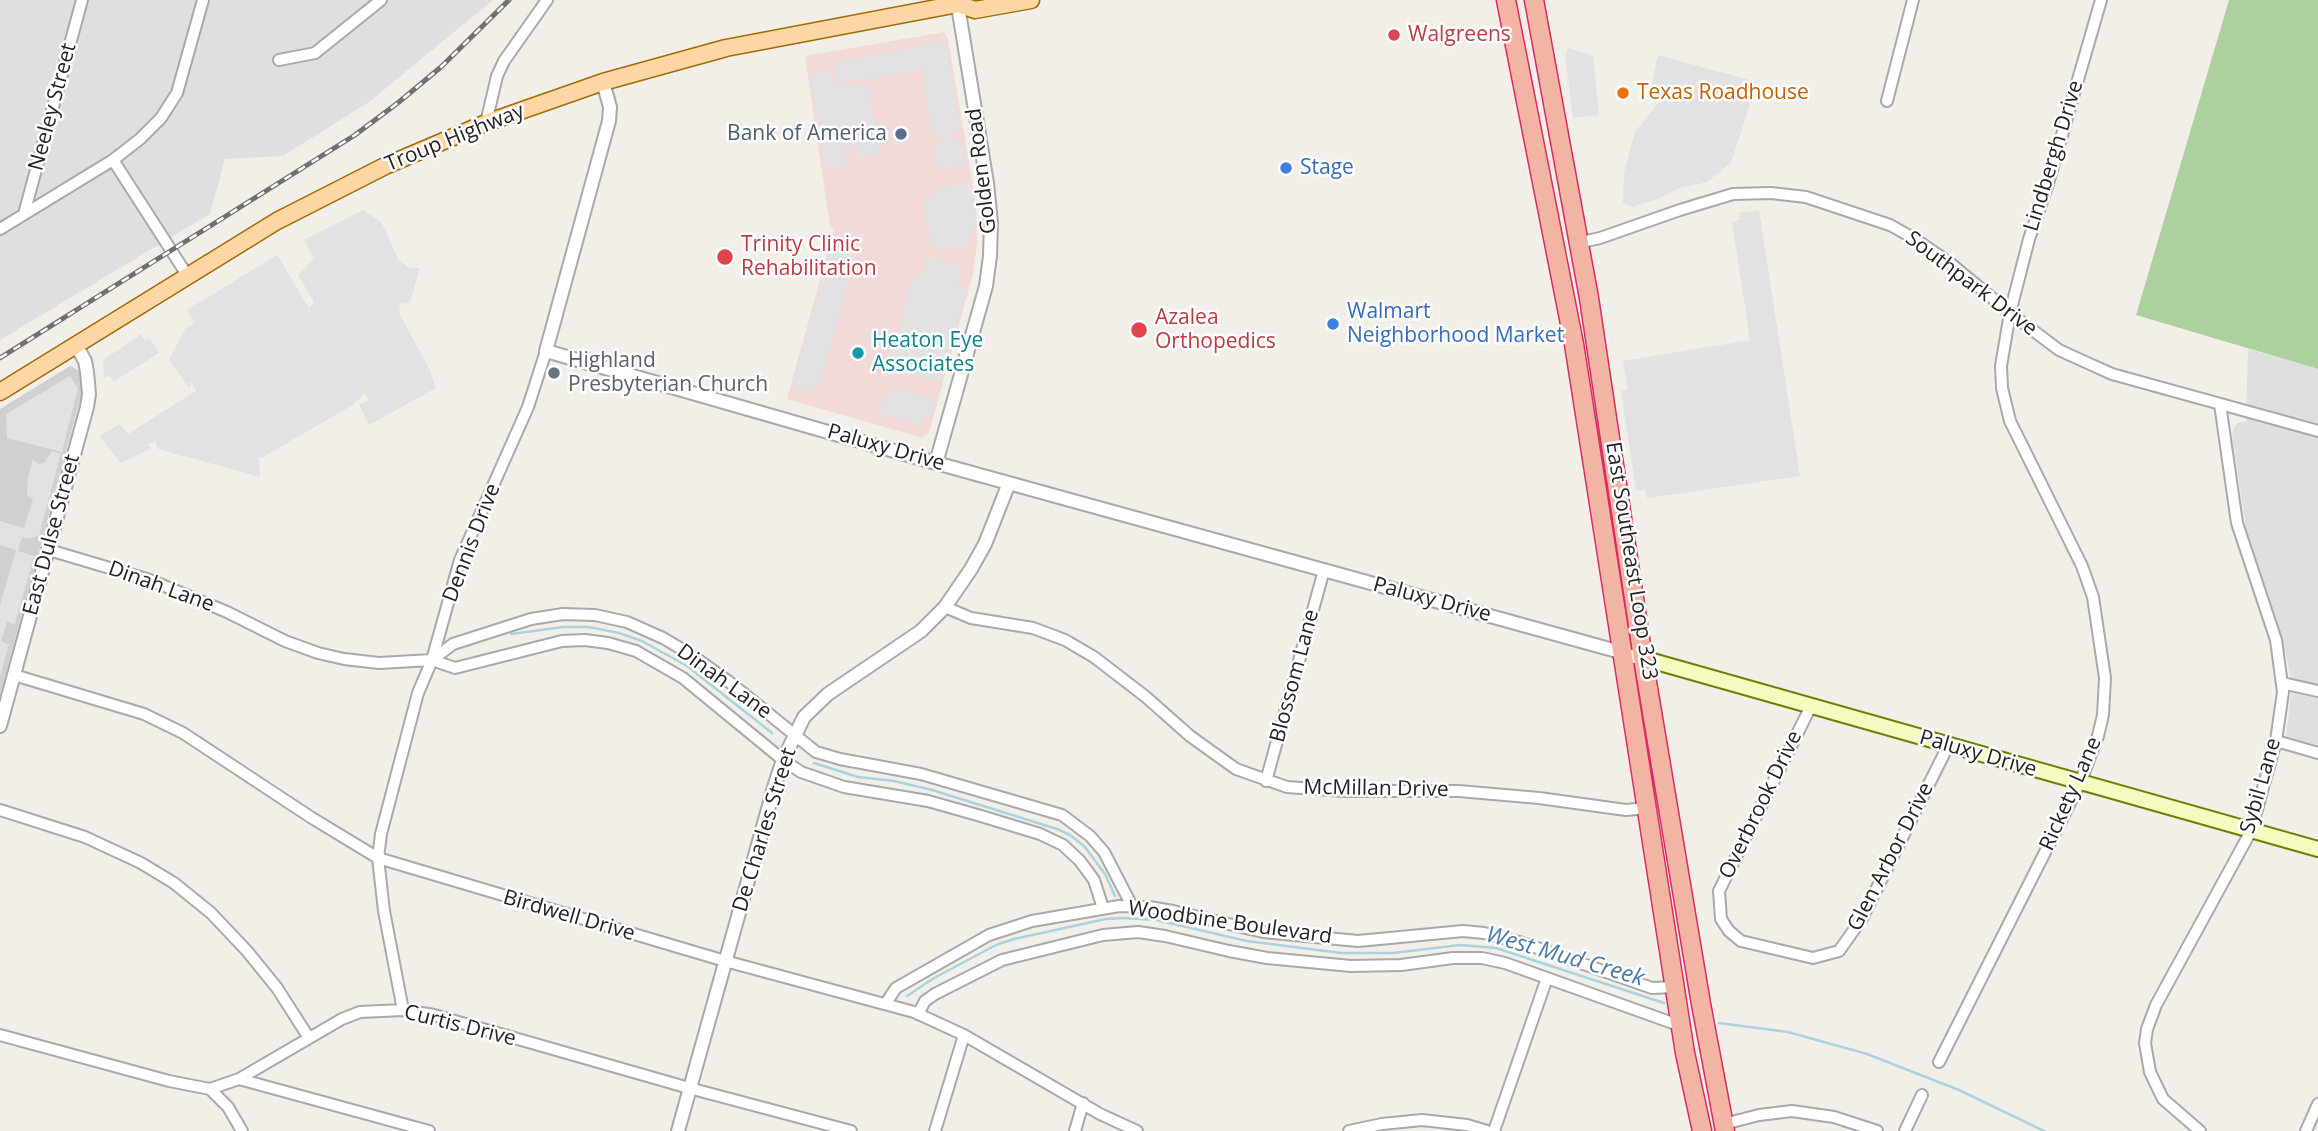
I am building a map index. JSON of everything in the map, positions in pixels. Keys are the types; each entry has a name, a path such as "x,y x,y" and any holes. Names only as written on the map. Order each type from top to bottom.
{"highway":[{"name":"East Southeast Loop 323","path":"1506,0 1574,344 1681,1026 1702,1131"},
{"name":"East Southeast Loop 323","path":"1534,0 1591,311 1643,658 1701,1004 1725,1128"}],"main road":[{"name":"Troup Highway","path":"0,391 277,221 367,175 486,123 603,82 726,48 959,1 975,10 1031,0"},
{"name":"Paluxy Drive","path":"1624,653 2318,849"}],"street":[{"name":"Neeley Street","path":"24,214 82,0"},
{"path":"0,229 113,160 162,118 177,93 203,0"},
{"path":"279,60 315,53 381,0"},
{"path":"486,123 497,76 504,61 547,0"},
{"path":"1887,101 1913,0"},
{"name":"Lindbergh Drive","path":"2010,313 2029,239 2047,187 2101,0"},
{"name":"Golden Road","path":"936,463 986,286 990,256 991,223 987,183 959,1"},
{"name":"Dennis Drive","path":"403,1010 384,911 378,858 381,834 418,693 432,660 460,560 528,407 546,351 609,121 610,107 603,82"},
{"path":"113,160 187,275"},
{"name":"Southpark Drive","path":"1578,243 1733,194 1771,193 1806,197 1890,225 1950,263 2059,350 2112,374 2318,431"},
{"name":"Rickety Lane","path":"1939,1062 2081,783 2098,736 2105,702 2105,678 2093,597 2082,566 2019,442 2007,411 2001,366 2010,313"},
{"name":"East Dulse Street","path":"0,726 89,394 85,361 76,345"},
{"name":"Paluxy Drive","path":"546,351 936,463 1624,653"},
{"name":"Sybil Lane","path":"2200,1131 2163,1099 2150,1072 2145,1043 2147,1029 2156,1005 2251,831 2276,741 2283,692 2276,640 2237,523 2220,404"},
{"name":"De Charles Street","path":"678,1131 783,760 804,717 828,694 921,631 945,607 985,544 1009,482"},
{"name":"Dinah Lane","path":"49,550 150,580 285,640 318,653 344,659 379,663 432,660 454,668 562,640 608,643 636,651 683,678 801,772 844,786 928,801 1040,834 1063,845 1080,861 1094,880 1103,908"},
{"name":"Blossom Lane","path":"1266,781 1324,570"},
{"name":"McMillan Drive","path":"945,607 971,618 1032,628 1065,640 1094,657 1216,756 1236,769 1266,781 1308,790 1459,790 1626,810 1647,808"},
{"name":"Dinah Lane","path":"432,660 453,644 531,619 563,614 595,615 627,622 690,654 736,687 816,752 921,774 1062,815 1098,843 1132,906"},
{"name":"Birdwell Drive","path":"14,675 153,719 213,752 378,858 725,961 886,1003 918,1014 964,1035 1100,1114 1137,1131"},
{"path":"2282,682 2318,691"},
{"name":"Overbrook Drive","path":"1720,906 1719,891 1724,879 1811,706"},
{"path":"2276,741 2318,753"},
{"name":"Glen Arbor Drive","path":"1720,906 1721,919 1729,931 1741,941 1813,958 1839,951 1861,920 1948,746"},
{"path":"0,810 85,837 141,863 174,883 211,913 247,951 277,988 309,1038"},
{"name":"Woodbine Boulevard","path":"886,1003 896,988 989,935 1032,921 1103,908 1132,906 1173,911 1263,932 1358,941 1463,931 1484,933 1524,943 1652,988 1675,987"},
{"name":"Woodbine Boulevard","path":"918,1014 925,1001 935,994 1002,960 1063,943 1124,933 1165,936 1277,960 1352,966 1389,966 1453,958 1482,958 1681,1026"},
{"path":"1494,1131 1547,978"},
{"name":"Curtis Drive","path":"210,1089 239,1079 342,1018 359,1012 403,1010 447,1019 851,1131"},
{"path":"0,1035 169,1081 210,1089 228,1107 242,1131"},
{"path":"935,1131 964,1035"},
{"path":"239,1079 429,1131"},
{"path":"1905,1131 1922,1095"},
{"path":"1075,1131 1083,1103"},
{"path":"2306,1131 2318,1104"},
{"path":"1725,1128 1759,1115 1792,1111 1833,1117 1877,1131"},
{"path":"1350,1131 1422,1120 1467,1125 1487,1131"}],"shaded area":[{"path":"0,0 493,0 369,102 283,156 225,159 210,214 0,340"},
{"path":"944,32 948,39 976,204 977,243 973,274 929,433 922,438 787,399 834,229 830,227 805,56"},
{"path":"945,42 960,130 952,132 954,140 961,139 965,165 939,170 935,144 942,142 941,134 933,135 922,73 929,69 838,83 834,63"},
{"path":"1568,48 1593,56 1599,115 1573,118 1565,56"},
{"path":"1658,55 1757,82 1731,163 1707,182 1679,188 1633,207 1623,203 1624,173 1635,132 1666,93 1658,91 1652,84"},
{"path":"830,71 833,88 867,83 880,154 861,157 859,145 843,148 846,165 826,169 810,74"},
{"path":"969,183 977,227 970,230 969,247 947,249 931,244 922,199 929,198 940,188"},
{"path":"363,210 382,223 398,259 410,268 420,268 410,303 400,304 399,313 430,370 436,388 369,425 359,405 369,400 365,393 353,405 259,457 260,477 158,449 155,442 148,444 152,448 121,463 99,436 120,424 128,434 196,391 192,382 189,388 169,360 185,329 194,323 187,310 277,255 309,308 314,302 298,275 314,259 304,240"},
{"path":"1759,210 1800,476 1647,498 1645,489 1636,491 1621,391 1628,389 1623,361 1750,340 1732,222 1740,220 1739,213"},
{"path":"835,235 851,240 847,256 854,258 819,385 811,383 809,392 792,387"},
{"path":"927,256 962,267 957,286 966,289 940,382 889,366 913,275 921,277"},
{"path":"141,334 145,341 150,338 159,353 114,381 110,376 104,378 103,360"},
{"path":"2248,349 2318,369 2318,747 2286,737 2292,686 2286,655 2247,535 2232,435 2239,422 2246,422"},
{"path":"70,366 78,370 82,379 81,396 0,695 0,409"},
{"path":"70,376 78,388 62,452 7,438 6,414"},
{"path":"893,388 935,399 931,416 923,414 920,424 880,413 885,394 891,395"},
{"path":"52,451 61,454 39,535 30,539 22,537 18,551 34,556 15,624 7,622 1,641 9,644 0,676 0,605 16,550 0,545 0,521 24,528 33,499 27,495 33,459 38,464 44,463"}],"green space":[{"path":"2229,0 2318,0 2318,369 2136,315"}],"waterway":[{"path":"511,634 563,627 589,627 642,641 687,666 772,733"},
{"path":"814,763 858,777 894,781 932,790 1057,829 1085,847 1105,874 1115,896"},
{"name":"West Mud Creek","path":"907,996 934,978 996,945 1106,919 1124,918 1156,920 1247,941 1341,953 1393,953 1460,945 1496,948 1664,1003"},
{"name":"West Mud Creek","path":"1719,1023 1788,1032 1867,1054 1959,1090 2044,1131"}],"railway":[{"path":"0,358 355,135 441,67 509,0"}],"place":[{"name":"Walgreens","path":"1394,35"},
{"name":"Texas Roadhouse","path":"1623,93"},
{"name":"Bank of America","path":"901,134"},
{"name":"Stage","path":"1286,168"},
{"name":"Trinity Clinic Rehabilitation","path":"725,257"},
{"name":"Walmart Neighborhood Market","path":"1333,324"},
{"name":"Azalea Orthopedics","path":"1139,330"},
{"name":"Heaton Eye Associates","path":"858,353"},
{"name":"Highland Presbyterian Church","path":"554,373"}]}
